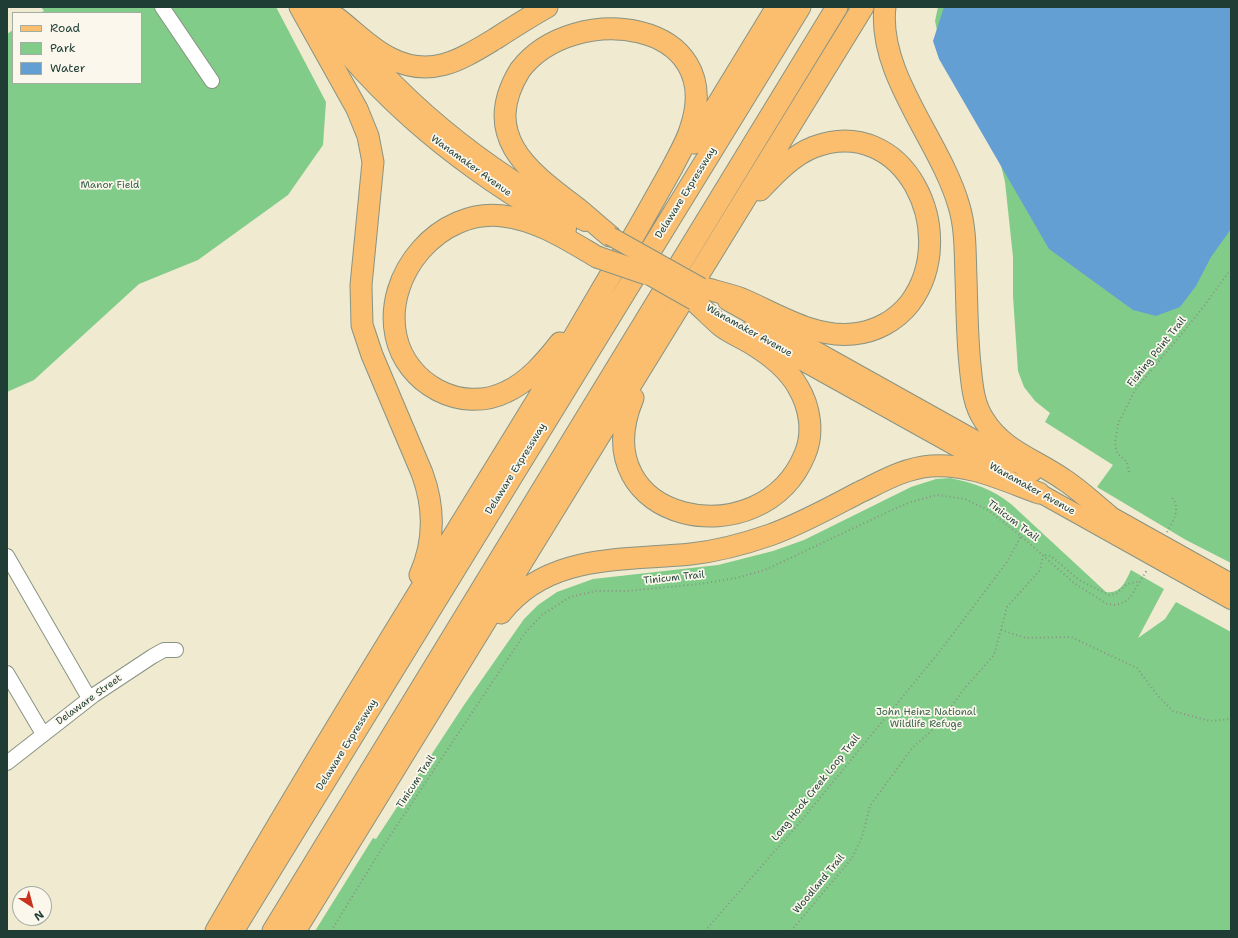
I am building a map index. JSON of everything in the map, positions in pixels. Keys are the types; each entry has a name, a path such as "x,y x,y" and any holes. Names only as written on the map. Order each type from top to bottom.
{"highway":[{"path":"300,7 357,109 368,136 373,162 362,285 362,325 372,355 422,473 431,502 432,532 427,556 393,633"},
{"path":"332,13 389,58 412,67 431,67 449,64 466,56 547,7"},
{"path":"651,207 683,161 777,7"},
{"name":"Delaware Expressway","path":"233,931 800,7"},
{"path":"273,931 837,7"},
{"path":"295,931 863,7"},
{"path":"885,7 886,39 892,63 945,169 959,206 964,234 967,324 971,379 979,413 989,428 1002,442 1064,479 1108,515"},
{"path":"216,931 288,807 393,633 586,320 605,284 651,207 685,143 693,122 696,102 696,88 688,65 671,41 646,26 622,21 603,20 567,28 539,47 527,59 518,73 507,103 507,131 515,152 529,170 550,189 603,247"},
{"path":"698,294 741,299 784,319 824,332 844,335 864,332 891,321 906,307 921,285 928,264 931,240 928,218 922,198 901,167 887,155 871,147 842,142 822,144 806,151 778,172 760,190 720,240"},
{"path":"605,284 539,366 520,384 496,396 481,399 466,399 452,396 438,390 420,378 409,366 397,340 394,322 395,305 399,288 406,271 428,242 442,232 459,223 487,216 513,218 603,247 647,274"},
{"path":"666,327 634,395 624,424 623,451 632,474 640,487 652,498 667,508 683,514 705,516 727,515 759,504 769,498 787,482 802,462 809,440 810,429 808,411 799,388 789,374 761,350 722,326 698,294"},
{"path":"449,682 470,658 494,622 510,602 539,580 563,569 591,562 712,551 750,541 790,527 894,476 922,467 966,467 1039,493"}],"main road":[{"name":"Wanamaker Avenue","path":"310,7 340,46 396,106 443,147 515,198 603,247 698,294 1231,582"},
{"name":"Wanamaker Avenue","path":"332,13 391,81 430,117 467,148 528,190 603,247"},
{"name":"Wanamaker Avenue","path":"647,274 698,294 1039,493 1231,600"}],"street":[{"path":"162,7 212,81"},
{"path":"7,556 89,698"},
{"name":"Delaware Street","path":"7,763 89,698 153,656 164,650 176,650"},
{"path":"7,673 43,734"}],"path":[{"name":"Fishing Point Trail","path":"1129,472 1127,462 1117,453 1115,443 1118,424 1135,390 1198,314 1231,269"},
{"name":"Tinicum Trail","path":"331,931 388,838 525,633 542,615 570,597 596,591 627,591 699,584 736,578 765,570 892,510 911,502 937,495 965,499 988,510 1021,536 1074,583 1107,604 1116,605 1125,602 1131,596 1140,581 1127,584 1116,594 1109,595 1079,580 1051,556 1043,555"},
{"path":"1161,543 1174,519 1176,510 1175,500 1170,496"},
{"name":"Long Hook Creek Loop Trail","path":"705,931 801,821 940,651 1007,562 1021,536"},
{"name":"Woodland Trail","path":"791,931 852,858 862,837 870,806 912,748 937,726 964,689 994,655 1007,607 1040,570 1043,555"},
{"path":"1002,630 1026,638 1071,637 1137,668 1158,696 1173,711 1210,721 1231,719"}],"green space":[{"name":"Manor Field","path":"41,7 276,7 326,102 323,145 288,195 198,260 139,284 34,380 7,392 7,34 12,31 12,84 142,84 142,12 42,12 44,11"},
{"path":"938,7 1231,7 1231,563 1186,540 1097,487 1113,465 1045,422 1050,413 1035,401 1024,387 1018,371 1013,296 1013,257 1005,182 998,153 941,49 935,21"},
{"name":"John Heinz National Wildlife Refuge","path":"950,478 982,487 997,494 1011,504 1106,592 1119,589 1131,570 1164,589 1138,638 1165,619 1176,602 1231,632 1231,931 315,931 373,838 376,839 464,705 524,619 538,605 557,592 593,579 718,565 773,551 804,540 911,487 936,479"}],"water":[{"path":"944,7 1231,7 1231,229 1211,257 1196,286 1180,307 1156,316 1133,310 1049,249 939,59 933,41"}]}
